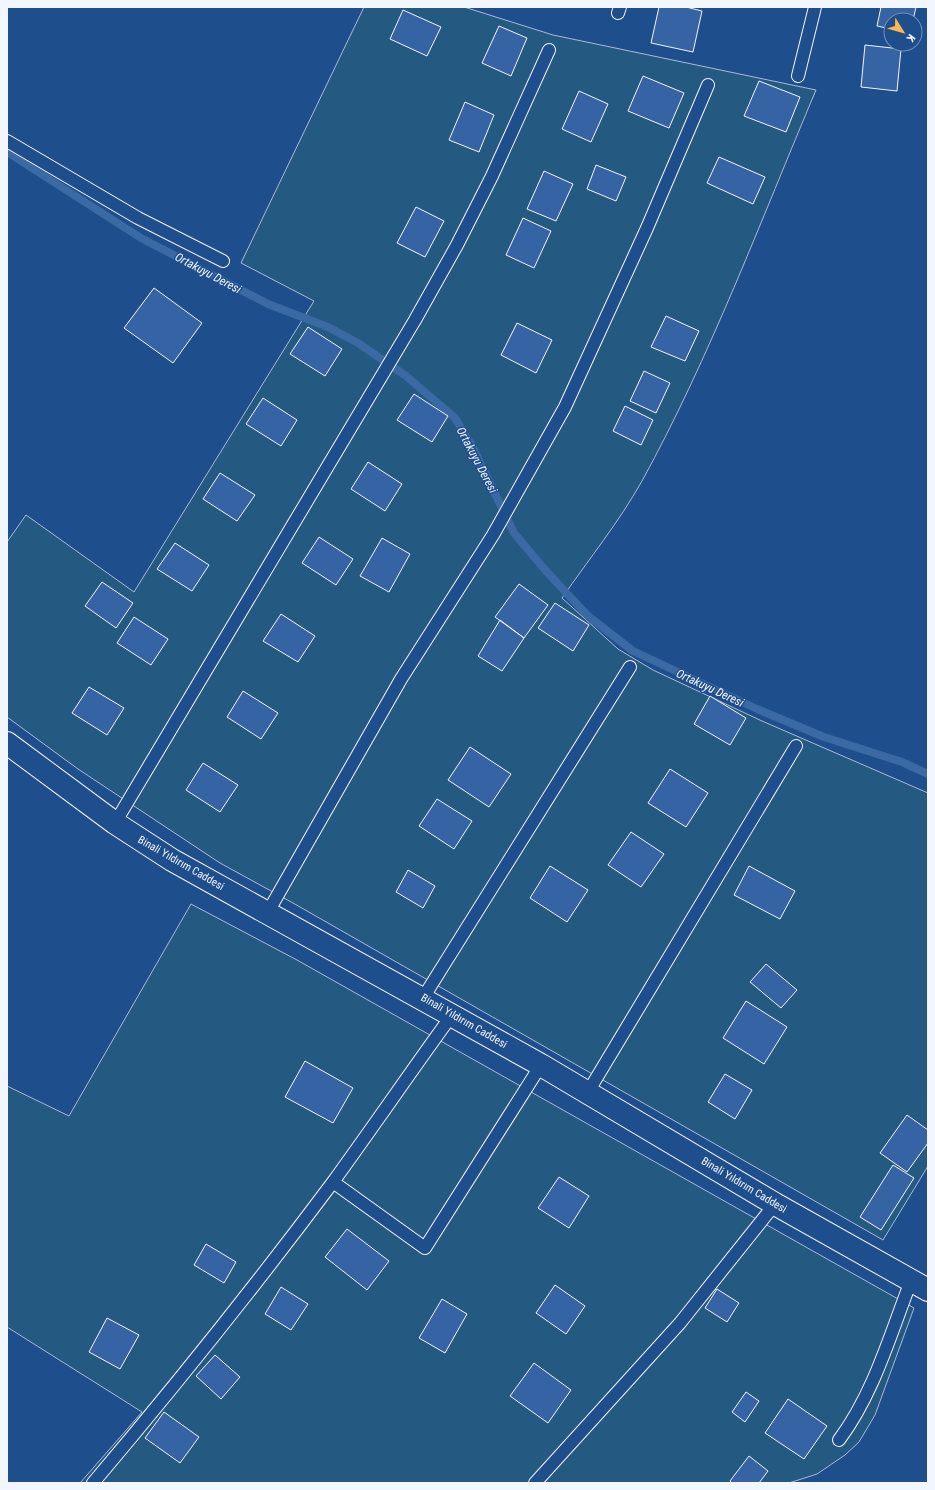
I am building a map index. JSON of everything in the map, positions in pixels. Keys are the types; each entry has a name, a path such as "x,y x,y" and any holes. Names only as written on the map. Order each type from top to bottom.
{"street":[{"name":"Binali Yıldırım Caddesi","path":"7,743 115,823 172,860 423,998 541,1065 775,1204 920,1285"}],"lane":[{"path":"798,76 815,7"},
{"path":"115,823 442,272 492,176 549,50"},
{"path":"268,912 401,679 493,535 557,421 644,235 708,85"},
{"path":"7,141 138,218 223,261"},
{"path":"423,998 630,667"},
{"path":"588,1092 796,746"},
{"path":"93,1483 156,1409 275,1259 333,1182 452,1015"},
{"path":"333,1182 425,1248 541,1065"},
{"path":"535,1483 680,1324 775,1204"},
{"path":"839,1440 862,1406 920,1285"}],"shaded area":[{"path":"364,7 464,7 553,35 816,90 734,288 667,434 624,511 562,598 618,649 653,670 762,721 928,793 928,1166 883,1240 293,903 220,863 78,769 7,717 7,542 26,515 134,592 314,301 241,263"},
{"path":"191,904 297,960 914,1308 875,1415 859,1442 845,1455 817,1474 789,1483 80,1483 142,1412 7,1327 7,1086 69,1116"}],"building":[{"path":"659,7 686,7 702,11 693,52 651,43"},
{"path":"881,7 916,7 915,12 883,12 883,27 877,26"},
{"path":"403,10 441,27 427,56 390,39"},
{"path":"499,26 527,38 511,76 482,63"},
{"path":"865,45 883,47 883,52 901,52 897,91 861,87"},
{"path":"643,76 684,93 669,128 628,111"},
{"path":"759,81 800,97 786,132 744,116"},
{"path":"579,91 608,104 591,142 562,129"},
{"path":"465,102 494,115 479,152 449,140"},
{"path":"719,157 765,177 753,204 707,183"},
{"path":"596,165 626,177 616,201 587,189"},
{"path":"544,171 573,184 556,221 527,209"},
{"path":"416,207 444,221 425,257 397,243"},
{"path":"523,218 551,231 534,268 506,255"},
{"path":"154,288 202,323 173,363 124,328"},
{"path":"666,316 699,331 685,361 651,347"},
{"path":"517,323 552,340 536,373 501,355"},
{"path":"308,327 342,349 325,376 290,354"},
{"path":"644,371 670,383 656,413 630,401"},
{"path":"414,394 448,416 432,442 397,420"},
{"path":"263,398 297,420 281,446 246,424"},
{"path":"625,406 653,420 641,445 613,431"},
{"path":"368,462 402,484 385,511 351,489"},
{"path":"220,473 255,495 237,521 203,499"},
{"path":"319,537 353,559 336,585 302,563"},
{"path":"382,538 410,554 389,592 360,576"},
{"path":"175,543 209,565 192,591 157,569"},
{"path":"102,582 133,603 116,628 85,606"},
{"path":"519,584 548,605 524,638 495,617"},
{"path":"555,603 589,625 573,651 538,628"},
{"path":"281,614 315,636 298,662 263,641"},
{"path":"134,617 168,639 151,665 117,643"},
{"path":"500,620 524,638 502,671 478,656"},
{"path":"89,687 124,708 107,735 72,713"},
{"path":"243,691 278,713 261,739 227,717"},
{"path":"710,696 746,718 730,745 694,724"},
{"path":"470,747 511,774 489,807 448,780"},
{"path":"203,763 238,785 220,812 186,790"},
{"path":"670,769 708,793 686,827 648,803"},
{"path":"437,799 472,821 454,849 419,826"},
{"path":"631,832 664,854 641,887 608,865"},
{"path":"550,866 588,890 567,922 530,898"},
{"path":"749,866 795,891 780,919 734,895"},
{"path":"408,870 435,886 423,908 396,892"},
{"path":"766,964 797,990 781,1008 750,982"},
{"path":"746,1001 787,1027 764,1064 723,1038"},
{"path":"305,1061 353,1088 333,1123 285,1097"},
{"path":"725,1074 752,1090 735,1119 708,1102"},
{"path":"907,1115 928,1130 928,1143 907,1172 880,1153"},
{"path":"893,1165 914,1178 881,1230 860,1217"},
{"path":"559,1177 589,1196 569,1228 538,1208"},
{"path":"347,1229 389,1261 367,1290 325,1257"},
{"path":"206,1244 236,1262 224,1283 194,1265"},
{"path":"555,1285 585,1306 566,1334 536,1313"},
{"path":"281,1287 308,1304 291,1330 265,1314"},
{"path":"717,1289 739,1303 727,1322 705,1308"},
{"path":"442,1299 467,1314 445,1353 419,1338"},
{"path":"107,1318 139,1335 120,1369 89,1352"},
{"path":"215,1355 240,1377 221,1399 196,1376"},
{"path":"534,1363 571,1390 548,1423 510,1396"},
{"path":"746,1392 759,1401 745,1422 732,1412"},
{"path":"788,1399 827,1426 804,1459 765,1433"},
{"path":"164,1412 199,1437 180,1463 145,1438"},
{"path":"749,1456 768,1471 759,1483 732,1483 730,1481"}],"waterway":[{"name":"Ortakuyu Deresi","path":"7,152 141,238 268,304 328,327 358,343 406,376 455,418 472,446 514,533 546,571 588,616 633,651 757,709 824,737 902,762 928,774"}]}
